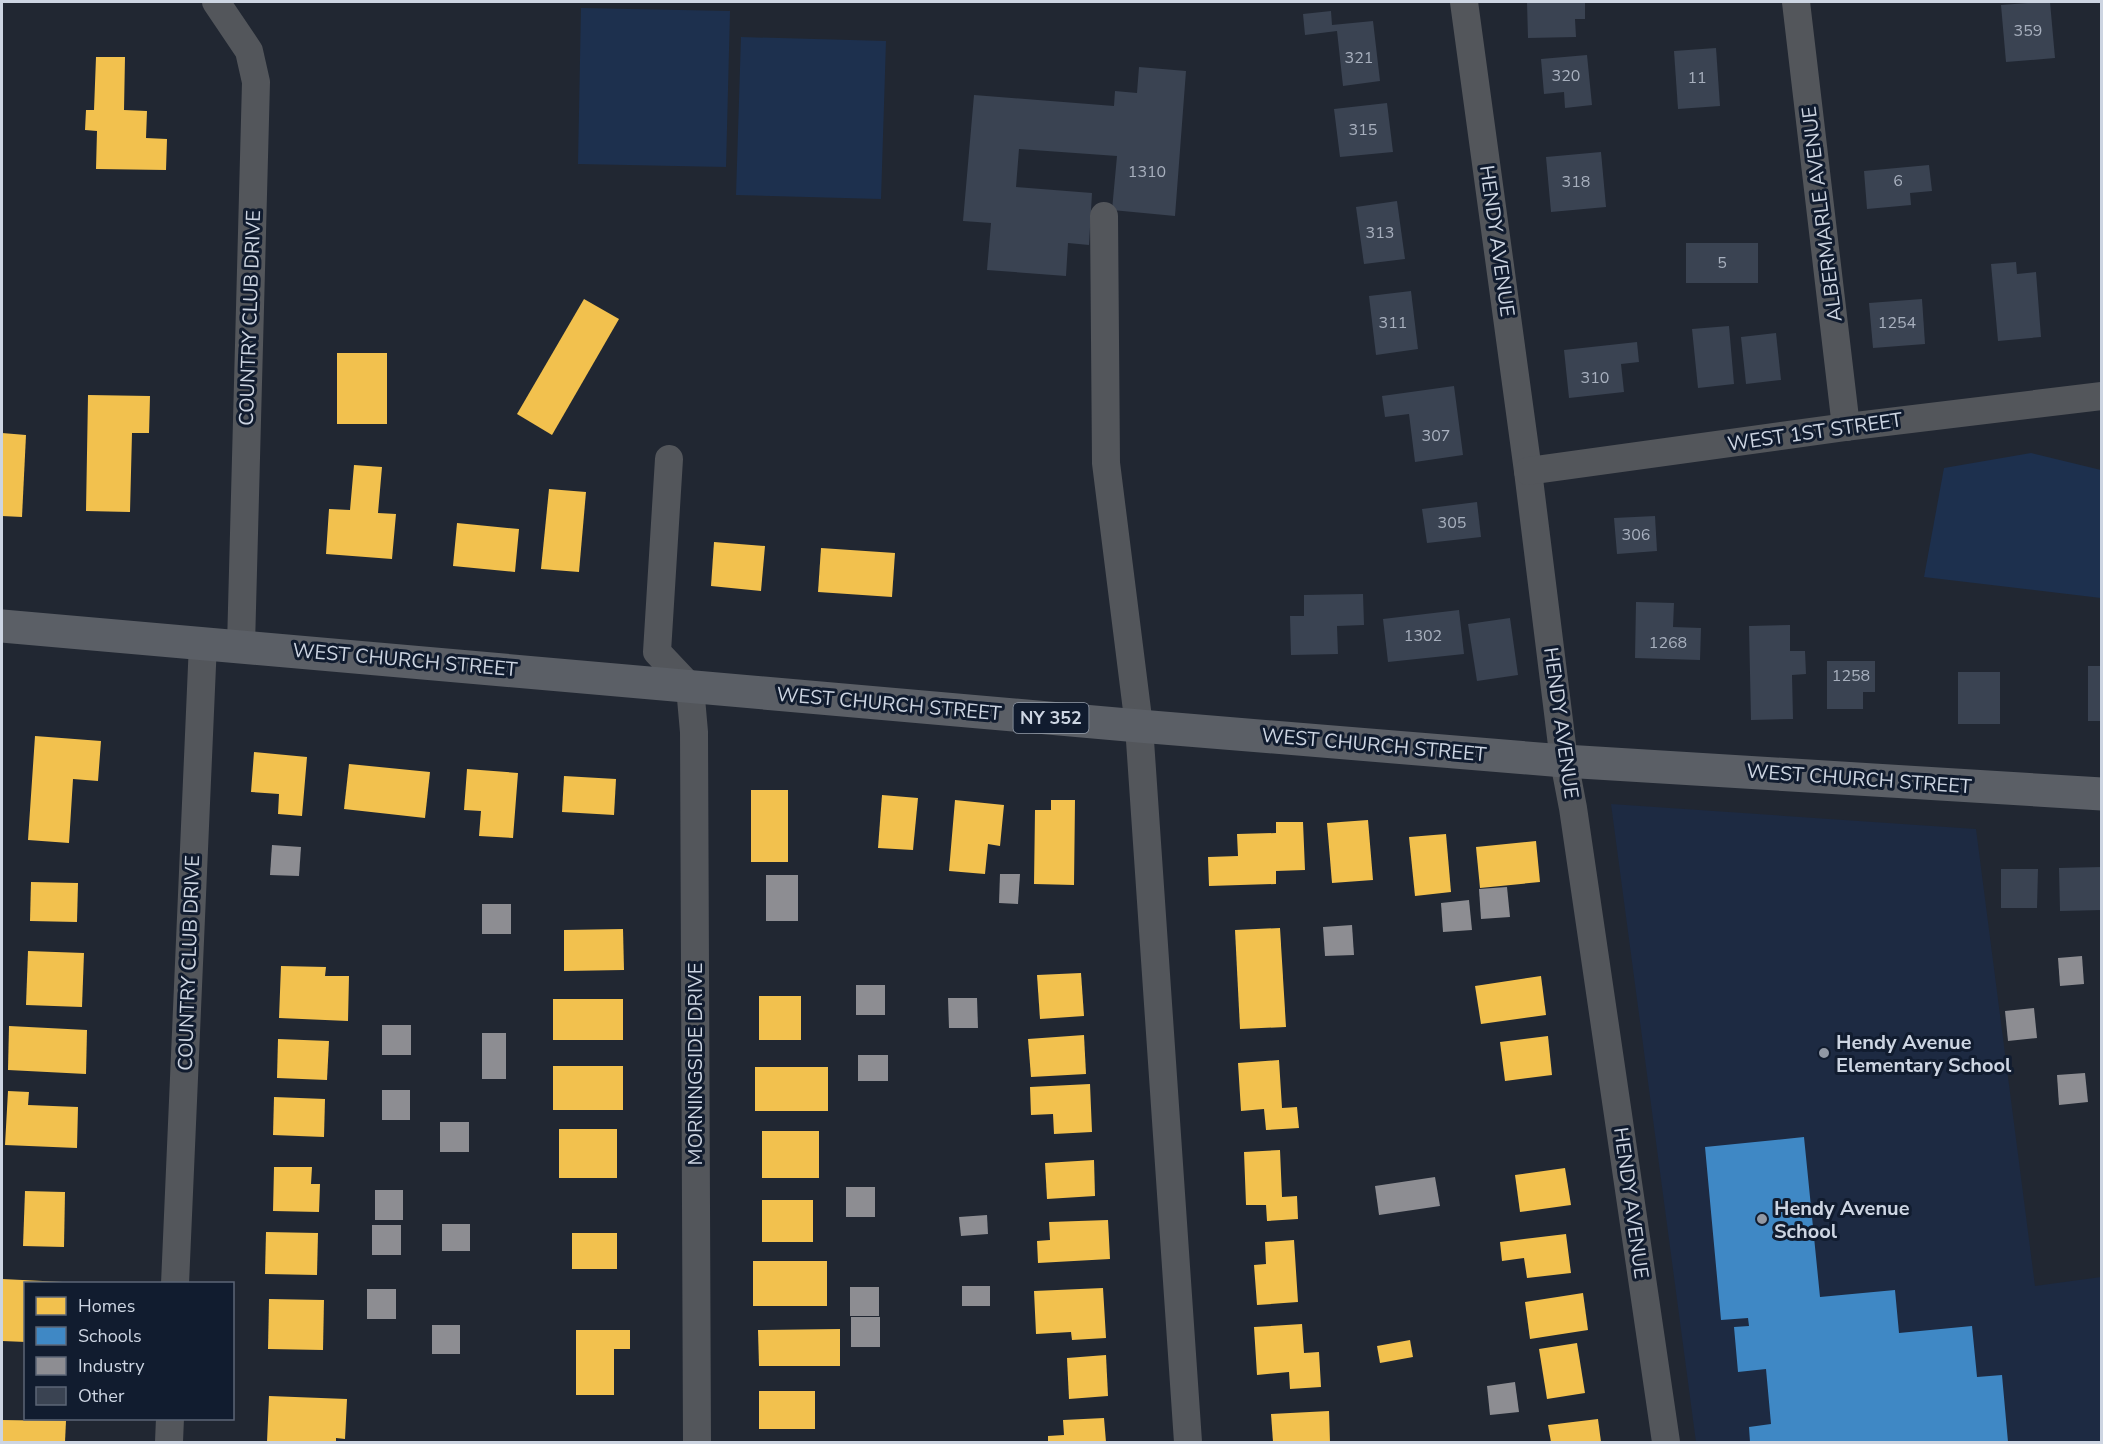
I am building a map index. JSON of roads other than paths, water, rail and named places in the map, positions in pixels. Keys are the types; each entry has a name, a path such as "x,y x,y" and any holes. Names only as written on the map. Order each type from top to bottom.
{"main road":[{"name":"WEST CHURCH STREET","path":"2,626 1564,761 2102,794"}],"street":[{"name":"COUNTRY CLUB DRIVE","path":"216,2 249,51 256,82 241,646"},
{"name":"HENDY AVENUE","path":"1464,2 1528,471 1564,761 1666,1443"},
{"name":"ALBERMARLE AVENUE","path":"1796,2 1846,427"},
{"path":"1104,216 1106,464 1139,726 1188,1443"},
{"name":"WEST 1ST STREET","path":"1528,471 1846,427 2102,396"},
{"path":"669,459 657,652 690,687"},
{"name":"COUNTRY CLUB DRIVE","path":"175,1282 202,643"},
{"name":"MORNINGSIDE DRIVE","path":"690,687 694,732 697,1443"},
{"path":"169,1443 170,1420"}],"place":[{"name":"Hendy Avenue Elementary School","path":"1824,1053"},
{"name":"Hendy Avenue School","path":"1762,1219"}]}
